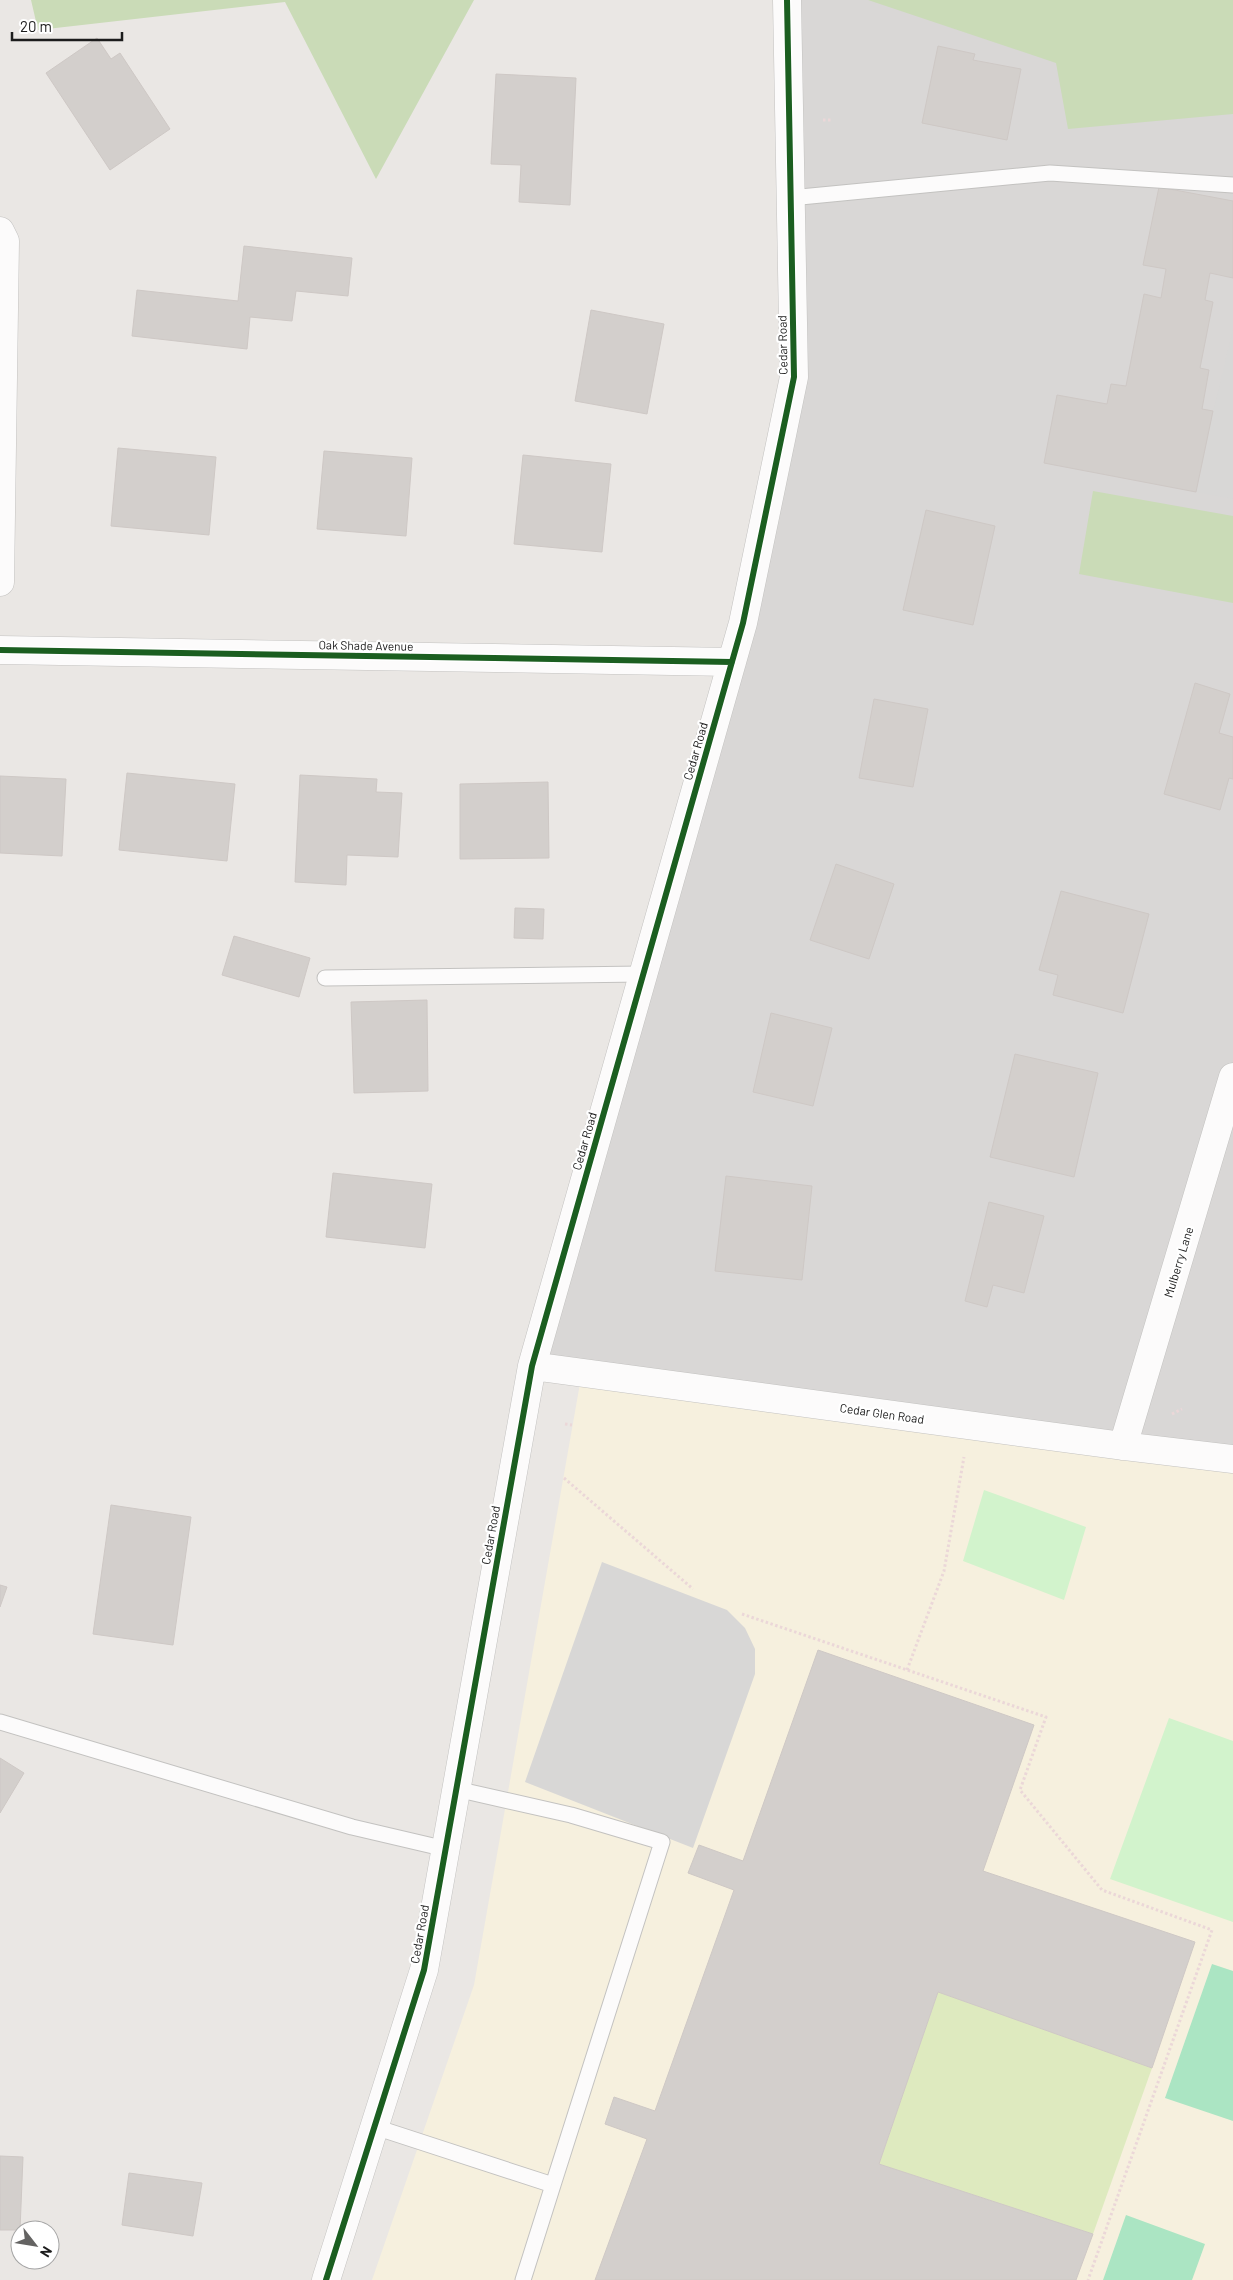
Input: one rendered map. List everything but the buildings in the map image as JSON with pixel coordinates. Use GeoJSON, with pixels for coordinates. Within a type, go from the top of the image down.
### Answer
{"type":"FeatureCollection","features":[{"type":"Feature","properties":{"kind":"street","name":"Cedar Road"},"geometry":{"type":"LineString","coordinates":[[326,2280],[424,1970],[532,1366],[743,623],[794,376],[787,0]]}},
{"type":"Feature","properties":{"kind":"street"},"geometry":{"type":"LineString","coordinates":[[0,231],[5,241],[0,582]]}},
{"type":"Feature","properties":{"kind":"street","name":"Oak Shade Avenue"},"geometry":{"type":"LineString","coordinates":[[0,650],[732,662]]}},
{"type":"Feature","properties":{"kind":"street","name":"Mulberry Lane"},"geometry":{"type":"LineString","coordinates":[[1123,1446],[1233,1077]]}},
{"type":"Feature","properties":{"kind":"street","name":"Cedar Glen Road"},"geometry":{"type":"LineString","coordinates":[[532,1366],[1123,1446],[1233,1459]]}},
{"type":"Feature","properties":{"kind":"lane"},"geometry":{"type":"LineString","coordinates":[[790,198],[1050,173],[1233,185]]}},
{"type":"Feature","properties":{"kind":"lane"},"geometry":{"type":"LineString","coordinates":[[325,978],[643,974]]}},
{"type":"Feature","properties":{"kind":"lane"},"geometry":{"type":"LineString","coordinates":[[0,1722],[352,1827],[446,1850]]}},
{"type":"Feature","properties":{"kind":"lane"},"geometry":{"type":"LineString","coordinates":[[456,1789],[571,1815],[662,1842],[523,2280]]}},
{"type":"Feature","properties":{"kind":"lane"},"geometry":{"type":"LineString","coordinates":[[375,2127],[553,2185]]}},
{"type":"Feature","properties":{"kind":"path"},"geometry":{"type":"LineString","coordinates":[[823,120],[832,120]]}},
{"type":"Feature","properties":{"kind":"path"},"geometry":{"type":"LineString","coordinates":[[1172,1414],[1182,1409]]}},
{"type":"Feature","properties":{"kind":"path"},"geometry":{"type":"LineString","coordinates":[[565,1424],[572,1425]]}},
{"type":"Feature","properties":{"kind":"path"},"geometry":{"type":"LineString","coordinates":[[907,1670],[944,1571],[964,1457]]}},
{"type":"Feature","properties":{"kind":"path"},"geometry":{"type":"LineString","coordinates":[[564,1478],[693,1588]]}},
{"type":"Feature","properties":{"kind":"path"},"geometry":{"type":"LineString","coordinates":[[742,1614],[1046,1716],[1020,1790],[1102,1890],[1212,1930],[1088,2280]]}},
{"type":"Feature","properties":{"kind":"shaded area"},"geometry":{"type":"Polygon","coordinates":[[[787,0],[1233,0],[1233,1459],[532,1366],[794,377],[787,0]]]}},
{"type":"Feature","properties":{"kind":"shaded area"},"geometry":{"type":"Polygon","coordinates":[[[1233,330],[1233,499],[1196,492],[1233,330]]]}},
{"type":"Feature","properties":{"kind":"shaded area"},"geometry":{"type":"Polygon","coordinates":[[[582,1372],[1233,1459],[1233,2280],[372,2280],[474,1985],[582,1372]]]}},
{"type":"Feature","properties":{"kind":"shaded area"},"geometry":{"type":"Polygon","coordinates":[[[602,1562],[727,1610],[745,1628],[755,1649],[755,1674],[693,1848],[525,1782],[602,1562]]]}},
{"type":"Feature","properties":{"kind":"green space"},"geometry":{"type":"Polygon","coordinates":[[[31,0],[474,0],[376,179],[285,2],[38,30],[31,0]]]}},
{"type":"Feature","properties":{"kind":"green space"},"geometry":{"type":"Polygon","coordinates":[[[868,0],[1233,0],[1233,114],[1068,129],[1056,63],[868,0]]]}},
{"type":"Feature","properties":{"kind":"green space"},"geometry":{"type":"Polygon","coordinates":[[[1093,491],[1233,516],[1233,603],[1079,574],[1093,491]]]}},
{"type":"Feature","properties":{"kind":"green space"},"geometry":{"type":"Polygon","coordinates":[[[984,1490],[1086,1527],[1064,1600],[963,1561],[984,1490]]]}},
{"type":"Feature","properties":{"kind":"green space"},"geometry":{"type":"Polygon","coordinates":[[[1169,1718],[1233,1741],[1233,1922],[1110,1879],[1169,1718]]]}},
{"type":"Feature","properties":{"kind":"green space"},"geometry":{"type":"Polygon","coordinates":[[[1212,1964],[1233,1971],[1233,2121],[1165,2098],[1212,1964]]]}},
{"type":"Feature","properties":{"kind":"green space"},"geometry":{"type":"Polygon","coordinates":[[[938,1992],[1152,2068],[1093,2234],[879,2164],[938,1992]]]}},
{"type":"Feature","properties":{"kind":"green space"},"geometry":{"type":"Polygon","coordinates":[[[1126,2215],[1205,2244],[1192,2280],[1103,2280],[1126,2215]]]}},
{"type":"Feature","properties":{"kind":"cycle path"},"geometry":{"type":"LineString","coordinates":[[326,2280],[424,1970],[532,1366],[743,623],[794,377],[787,0]]}},
{"type":"Feature","properties":{"kind":"cycle path"},"geometry":{"type":"LineString","coordinates":[[0,650],[732,662]]}}]}
